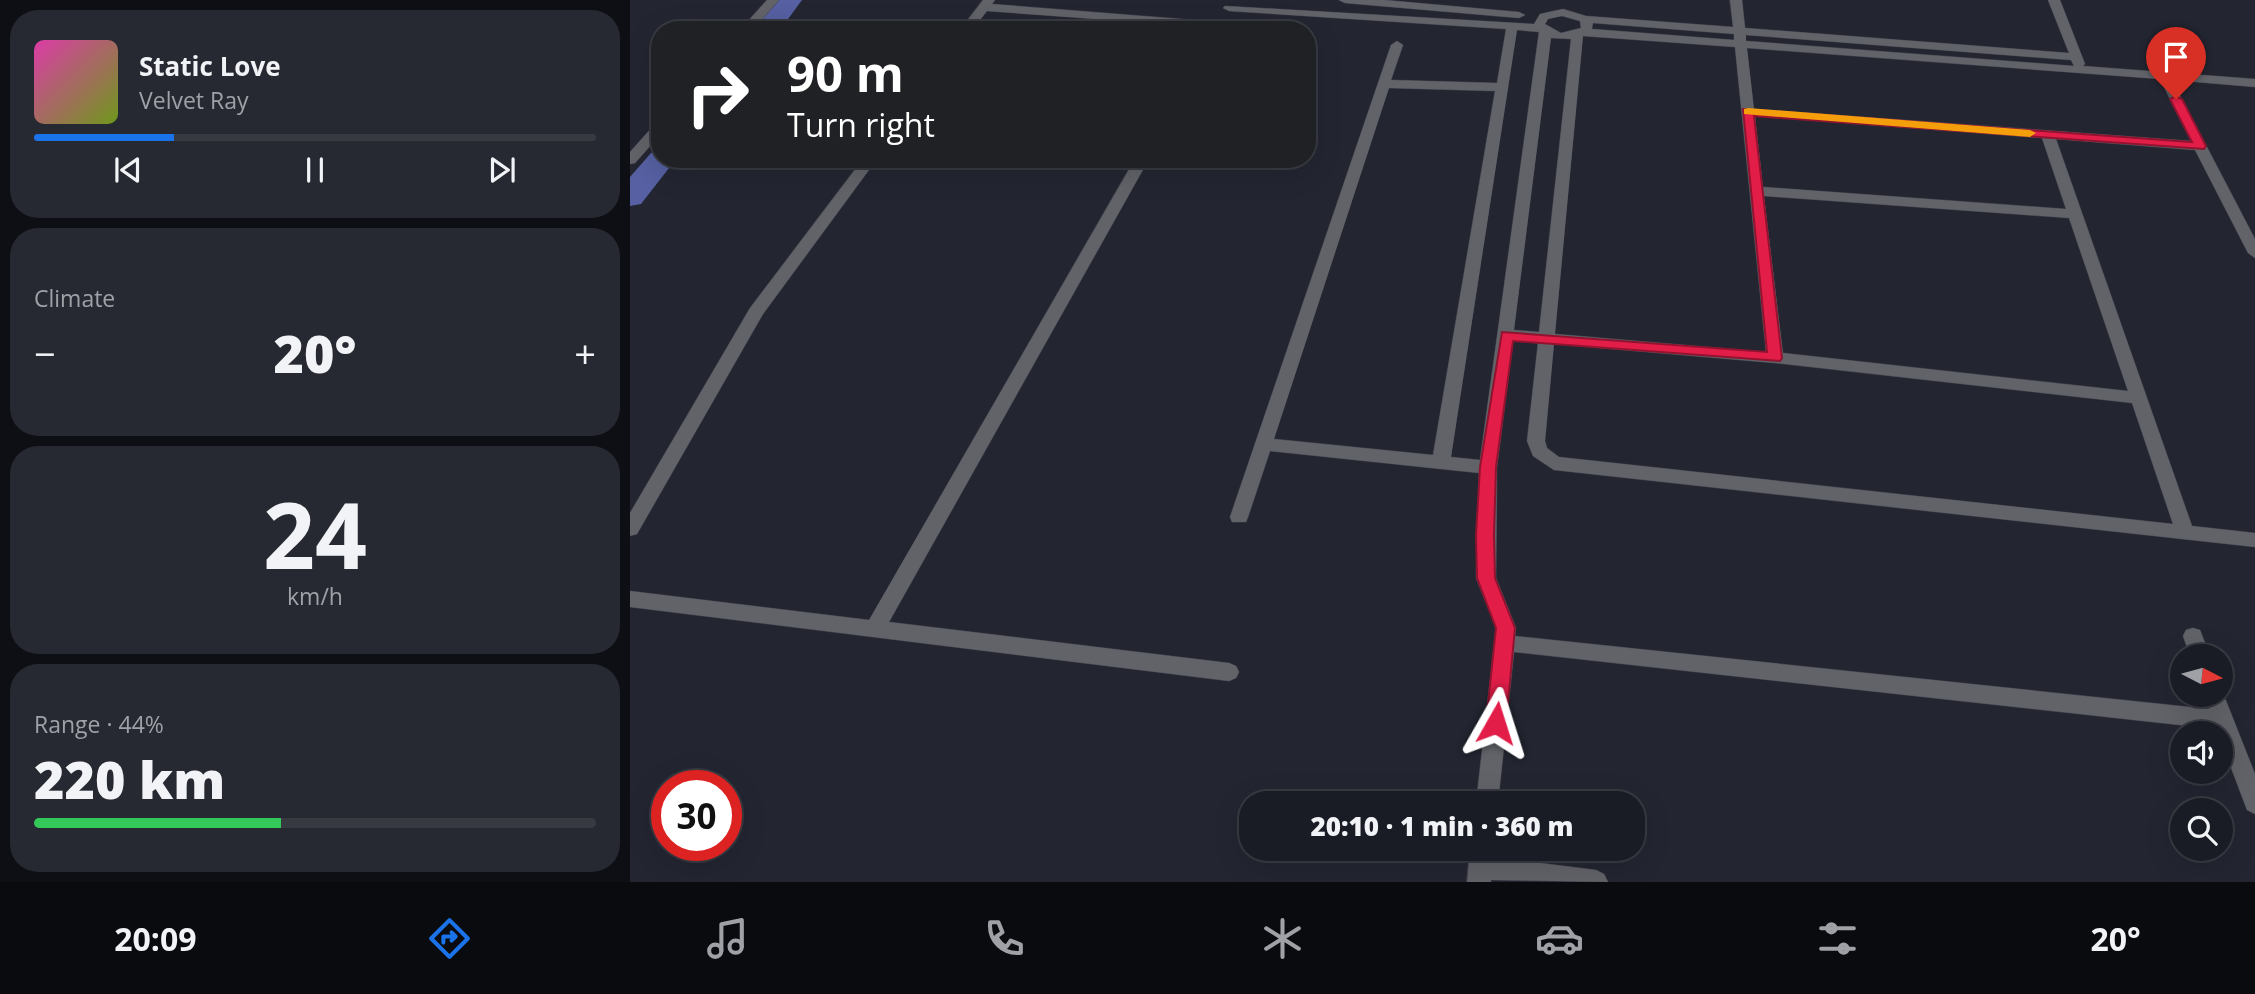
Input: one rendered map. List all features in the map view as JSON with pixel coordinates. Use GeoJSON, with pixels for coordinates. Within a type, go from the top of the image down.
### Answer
{"type":"FeatureCollection","features":[{"type":"Feature","properties":{"kind":"street"},"geometry":{"type":"LineString","coordinates":[[754,21],[773,0]]}},
{"type":"Feature","properties":{"kind":"street"},"geometry":{"type":"LineString","coordinates":[[1345,0],[1544,23],[1560,36],[1581,25]]}},
{"type":"Feature","properties":{"kind":"street"},"geometry":{"type":"LineString","coordinates":[[1488,791],[1505,643],[1503,616],[1492,597],[1486,578],[1488,467],[1507,335],[1544,23],[1550,0]]}},
{"type":"Feature","properties":{"kind":"street"},"geometry":{"type":"LineString","coordinates":[[1580,0],[1581,25],[1536,441],[1539,452],[1554,463],[2255,540]]}},
{"type":"Feature","properties":{"kind":"street"},"geometry":{"type":"LineString","coordinates":[[1736,0],[1775,358]]}},
{"type":"Feature","properties":{"kind":"street"},"geometry":{"type":"LineString","coordinates":[[2054,0],[2082,70]]}},
{"type":"Feature","properties":{"kind":"street"},"geometry":{"type":"LineString","coordinates":[[973,21],[986,3],[1160,21]]}},
{"type":"Feature","properties":{"kind":"street"},"geometry":{"type":"LineString","coordinates":[[1221,21],[1231,4],[1512,27],[1544,23],[1563,12],[1581,25],[2076,57]]}},
{"type":"Feature","properties":{"kind":"street"},"geometry":{"type":"LineString","coordinates":[[1441,462],[1512,27]]}},
{"type":"Feature","properties":{"kind":"street"},"geometry":{"type":"LineString","coordinates":[[1740,37],[2082,70],[2255,83]]}},
{"type":"Feature","properties":{"kind":"street"},"geometry":{"type":"LineString","coordinates":[[1238,517],[1397,45]]}},
{"type":"Feature","properties":{"kind":"street"},"geometry":{"type":"LineString","coordinates":[[2164,76],[2255,253]]}},
{"type":"Feature","properties":{"kind":"street"},"geometry":{"type":"LineString","coordinates":[[1384,84],[1501,87]]}},
{"type":"Feature","properties":{"kind":"street"},"geometry":{"type":"LineString","coordinates":[[1747,112],[2200,146]]}},
{"type":"Feature","properties":{"kind":"street"},"geometry":{"type":"LineString","coordinates":[[2048,135],[2185,532]]}},
{"type":"Feature","properties":{"kind":"street"},"geometry":{"type":"LineString","coordinates":[[630,160],[651,137]]}},
{"type":"Feature","properties":{"kind":"street"},"geometry":{"type":"LineString","coordinates":[[630,529],[756,312],[863,168]]}},
{"type":"Feature","properties":{"kind":"street"},"geometry":{"type":"LineString","coordinates":[[875,628],[1137,168]]}},
{"type":"Feature","properties":{"kind":"street"},"geometry":{"type":"LineString","coordinates":[[1756,191],[2076,214]]}},
{"type":"Feature","properties":{"kind":"street"},"geometry":{"type":"LineString","coordinates":[[1507,335],[1775,358],[2140,398]]}},
{"type":"Feature","properties":{"kind":"street"},"geometry":{"type":"LineString","coordinates":[[1262,444],[1488,467]]}},
{"type":"Feature","properties":{"kind":"street"},"geometry":{"type":"LineString","coordinates":[[630,599],[1229,673]]}},
{"type":"Feature","properties":{"kind":"street"},"geometry":{"type":"LineString","coordinates":[[2193,636],[2196,644]]}},
{"type":"Feature","properties":{"kind":"street"},"geometry":{"type":"LineString","coordinates":[[1505,643],[2224,720]]}},
{"type":"Feature","properties":{"kind":"street"},"geometry":{"type":"LineString","coordinates":[[2219,707],[2255,803]]}},
{"type":"Feature","properties":{"kind":"street"},"geometry":{"type":"LineString","coordinates":[[1480,866],[1596,882]]}},
{"type":"Feature","properties":{"kind":"waterway"},"geometry":{"type":"LineString","coordinates":[[773,21],[790,0]]}},
{"type":"Feature","properties":{"kind":"waterway"},"geometry":{"type":"LineString","coordinates":[[630,197],[654,168]]}},
{"type":"Feature","properties":{"kind":"slow traffic"},"geometry":{"type":"LineString","coordinates":[[1748,112],[2030,133]]}},
{"type":"Feature","properties":{"kind":"route"},"geometry":{"type":"LineString","coordinates":[[1496,723],[1506,628],[1486,578],[1485,535],[1488,467],[1507,335],[1775,358],[1747,112],[2200,146],[2176,99]]}}]}
